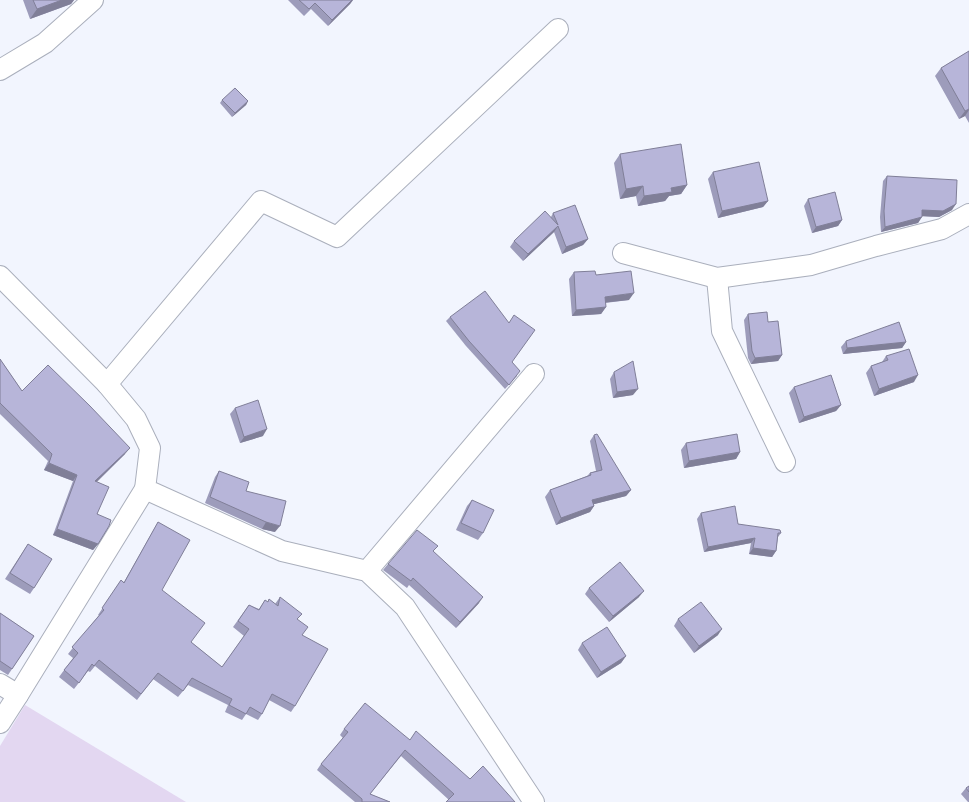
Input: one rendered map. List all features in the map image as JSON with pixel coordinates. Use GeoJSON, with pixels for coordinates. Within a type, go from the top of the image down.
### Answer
{"type":"FeatureCollection","features":[{"type":"Feature","properties":{"kind":"street"},"geometry":{"type":"LineString","coordinates":[[0,70],[45,43],[93,0]]}},
{"type":"Feature","properties":{"kind":"street"},"geometry":{"type":"LineString","coordinates":[[107,384],[261,201],[337,237],[558,29]]}},
{"type":"Feature","properties":{"kind":"street"},"geometry":{"type":"LineString","coordinates":[[623,253],[716,278],[811,265],[942,229],[969,214]]}},
{"type":"Feature","properties":{"kind":"street"},"geometry":{"type":"LineString","coordinates":[[0,276],[107,384],[136,419],[150,448],[145,489],[0,723]]}},
{"type":"Feature","properties":{"kind":"street"},"geometry":{"type":"LineString","coordinates":[[716,278],[722,331],[786,462]]}},
{"type":"Feature","properties":{"kind":"street"},"geometry":{"type":"LineString","coordinates":[[367,571],[534,374]]}},
{"type":"Feature","properties":{"kind":"street"},"geometry":{"type":"LineString","coordinates":[[145,489],[282,551],[367,571],[405,607],[534,802]]}},
{"type":"Feature","properties":{"kind":"street"},"geometry":{"type":"LineString","coordinates":[[0,684],[18,695]]}},
{"type":"Feature","properties":{"kind":"shaded area"},"geometry":{"type":"Polygon","coordinates":[[[25,705],[186,802],[0,802],[0,746],[25,705]]]}},
{"type":"Feature","properties":{"kind":"building"},"geometry":{"type":"Polygon","coordinates":[[[33,0],[62,0],[37,9],[33,0]]]}},
{"type":"Feature","properties":{"kind":"building"},"geometry":{"type":"Polygon","coordinates":[[[299,0],[352,0],[332,20],[315,3],[309,9],[299,0]]]}},
{"type":"Feature","properties":{"kind":"building"},"geometry":{"type":"Polygon","coordinates":[[[969,51],[969,109],[965,111],[941,68],[969,51]]]}},
{"type":"Feature","properties":{"kind":"building"},"geometry":{"type":"Polygon","coordinates":[[[235,88],[248,101],[235,113],[222,100],[235,88]]]}},
{"type":"Feature","properties":{"kind":"building"},"geometry":{"type":"Polygon","coordinates":[[[681,144],[687,185],[671,188],[672,192],[644,196],[643,186],[626,189],[620,154],[681,144]]]}},
{"type":"Feature","properties":{"kind":"building"},"geometry":{"type":"Polygon","coordinates":[[[759,162],[768,201],[722,211],[713,172],[759,162]]]}},
{"type":"Feature","properties":{"kind":"building"},"geometry":{"type":"Polygon","coordinates":[[[887,176],[957,180],[956,204],[943,211],[922,210],[922,217],[885,227],[884,211],[887,176]]]}},
{"type":"Feature","properties":{"kind":"building"},"geometry":{"type":"Polygon","coordinates":[[[835,192],[842,220],[816,227],[808,199],[835,192]]]}},
{"type":"Feature","properties":{"kind":"building"},"geometry":{"type":"Polygon","coordinates":[[[575,205],[588,239],[566,247],[558,226],[528,254],[514,241],[545,211],[558,225],[553,213],[575,205]]]}},
{"type":"Feature","properties":{"kind":"building"},"geometry":{"type":"Polygon","coordinates":[[[595,271],[596,275],[631,271],[634,293],[605,297],[606,307],[576,310],[574,272],[595,271]]]}},
{"type":"Feature","properties":{"kind":"building"},"geometry":{"type":"Polygon","coordinates":[[[485,291],[509,323],[514,315],[535,330],[512,362],[520,371],[509,385],[450,317],[485,291]]]}},
{"type":"Feature","properties":{"kind":"building"},"geometry":{"type":"Polygon","coordinates":[[[767,312],[768,322],[778,321],[782,355],[755,358],[752,351],[748,314],[767,312]]]}},
{"type":"Feature","properties":{"kind":"building"},"geometry":{"type":"Polygon","coordinates":[[[899,322],[906,342],[847,348],[846,341],[899,322]]]}},
{"type":"Feature","properties":{"kind":"building"},"geometry":{"type":"Polygon","coordinates":[[[909,349],[918,375],[879,389],[871,366],[888,360],[886,356],[909,349]]]}},
{"type":"Feature","properties":{"kind":"building"},"geometry":{"type":"Polygon","coordinates":[[[0,359],[22,391],[48,365],[130,448],[95,481],[109,487],[97,514],[111,520],[98,544],[57,529],[77,475],[49,463],[52,454],[0,403],[0,359]]]}},
{"type":"Feature","properties":{"kind":"building"},"geometry":{"type":"Polygon","coordinates":[[[633,361],[638,389],[617,392],[614,372],[633,361]]]}},
{"type":"Feature","properties":{"kind":"building"},"geometry":{"type":"Polygon","coordinates":[[[831,375],[841,405],[804,417],[794,387],[831,375]]]}},
{"type":"Feature","properties":{"kind":"building"},"geometry":{"type":"Polygon","coordinates":[[[258,400],[267,429],[244,437],[235,408],[258,400]]]}},
{"type":"Feature","properties":{"kind":"building"},"geometry":{"type":"Polygon","coordinates":[[[597,434],[631,490],[592,500],[594,506],[561,518],[550,490],[591,475],[590,473],[602,470],[594,435],[597,434]]]}},
{"type":"Feature","properties":{"kind":"building"},"geometry":{"type":"Polygon","coordinates":[[[737,434],[740,452],[689,461],[686,443],[737,434]]]}},
{"type":"Feature","properties":{"kind":"building"},"geometry":{"type":"Polygon","coordinates":[[[219,471],[249,482],[246,491],[286,501],[280,526],[266,522],[210,497],[219,471]]]}},
{"type":"Feature","properties":{"kind":"building"},"geometry":{"type":"Polygon","coordinates":[[[472,500],[494,510],[483,533],[461,523],[472,500]]]}},
{"type":"Feature","properties":{"kind":"building"},"geometry":{"type":"Polygon","coordinates":[[[735,506],[738,524],[780,530],[781,533],[778,533],[776,551],[753,548],[755,538],[708,547],[701,513],[735,506]]]}},
{"type":"Feature","properties":{"kind":"building"},"geometry":{"type":"Polygon","coordinates":[[[158,522],[190,540],[162,590],[205,623],[191,642],[222,667],[249,629],[238,621],[249,605],[259,610],[265,600],[268,602],[269,599],[278,606],[280,597],[302,614],[297,619],[308,627],[302,635],[328,649],[295,706],[272,694],[262,714],[250,707],[246,714],[229,705],[232,699],[192,678],[183,691],[158,673],[141,694],[99,660],[94,666],[92,664],[79,683],[64,670],[78,653],[72,647],[104,610],[102,608],[121,580],[124,583],[158,522]]]}},
{"type":"Feature","properties":{"kind":"building"},"geometry":{"type":"Polygon","coordinates":[[[417,530],[438,546],[433,551],[483,597],[460,622],[413,578],[411,581],[388,564],[417,530]]]}},
{"type":"Feature","properties":{"kind":"building"},"geometry":{"type":"Polygon","coordinates":[[[28,544],[52,559],[34,588],[10,573],[28,544]]]}},
{"type":"Feature","properties":{"kind":"building"},"geometry":{"type":"Polygon","coordinates":[[[620,562],[644,591],[613,616],[589,588],[620,562]]]}},
{"type":"Feature","properties":{"kind":"building"},"geometry":{"type":"Polygon","coordinates":[[[701,602],[722,629],[699,646],[678,619],[701,602]]]}},
{"type":"Feature","properties":{"kind":"building"},"geometry":{"type":"Polygon","coordinates":[[[0,613],[34,636],[12,669],[0,661],[0,613]]]}},
{"type":"Feature","properties":{"kind":"building"},"geometry":{"type":"Polygon","coordinates":[[[607,627],[626,656],[601,672],[582,643],[607,627]]]}},
{"type":"Feature","properties":{"kind":"building"},"geometry":{"type":"Polygon","coordinates":[[[365,703],[410,740],[416,731],[470,779],[483,766],[515,802],[446,802],[454,794],[405,750],[370,794],[390,802],[362,802],[362,799],[321,764],[348,732],[344,729],[365,703]]]}}]}
